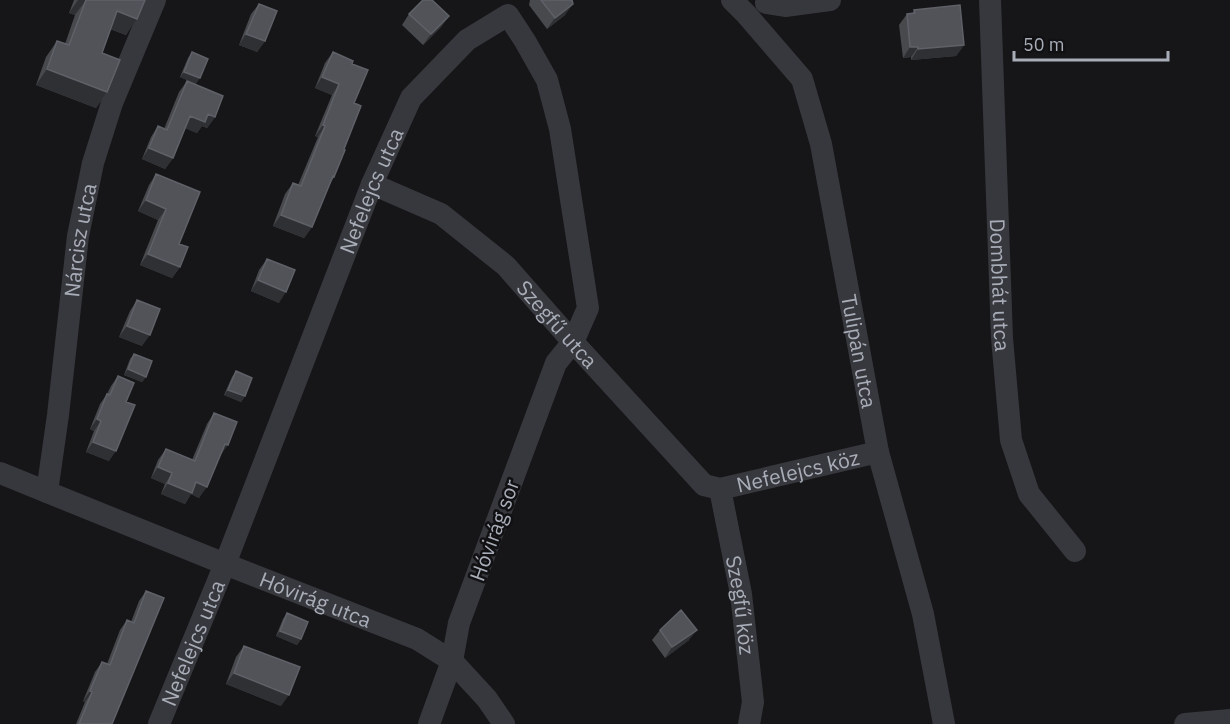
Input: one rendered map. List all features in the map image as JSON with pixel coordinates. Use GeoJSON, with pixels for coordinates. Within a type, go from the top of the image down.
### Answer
{"type":"FeatureCollection","features":[{"type":"Feature","properties":{"kind":"street","name":"Nárcisz utca"},"geometry":{"type":"LineString","coordinates":[[46,492],[58,415],[78,236],[93,163],[112,103],[155,0]]}},
{"type":"Feature","properties":{"kind":"street"},"geometry":{"type":"LineString","coordinates":[[739,7],[766,2],[785,6],[830,0]]}},
{"type":"Feature","properties":{"kind":"street","name":"Dombhát utca"},"geometry":{"type":"LineString","coordinates":[[990,0],[1002,338],[1011,440],[1029,494],[1075,551]]}},
{"type":"Feature","properties":{"kind":"street","name":"Tulipán utca"},"geometry":{"type":"LineString","coordinates":[[739,7],[802,79],[821,144],[878,452],[923,614],[944,724]]}},
{"type":"Feature","properties":{"kind":"street","name":"Nefelejcs utca"},"geometry":{"type":"LineString","coordinates":[[159,724],[225,564],[372,184],[411,98],[467,40],[508,15],[547,80],[560,129],[588,308],[573,342]]}},
{"type":"Feature","properties":{"kind":"street","name":"Szegfű utca"},"geometry":{"type":"LineString","coordinates":[[372,184],[441,214],[506,266],[704,485],[720,489]]}},
{"type":"Feature","properties":{"kind":"street","name":"Hóvirág sor"},"geometry":{"type":"LineString","coordinates":[[429,724],[452,661],[459,623],[556,363],[573,342]]}},
{"type":"Feature","properties":{"kind":"street","name":"Nefelejcs köz"},"geometry":{"type":"LineString","coordinates":[[720,489],[878,452]]}},
{"type":"Feature","properties":{"kind":"street","name":"Hóvirág utca"},"geometry":{"type":"LineString","coordinates":[[0,473],[417,639],[452,661],[487,699],[504,724]]}},
{"type":"Feature","properties":{"kind":"street","name":"Szegfű köz"},"geometry":{"type":"LineString","coordinates":[[720,489],[741,594],[753,702],[749,724]]}},
{"type":"Feature","properties":{"kind":"street"},"geometry":{"type":"LineString","coordinates":[[1185,724],[1230,720]]}},
{"type":"Feature","properties":{"kind":"building"},"geometry":{"type":"Polygon","coordinates":[[[86,0],[145,0],[137,19],[117,11],[102,53],[120,60],[107,92],[47,69],[57,41],[69,45],[86,0]]]}},
{"type":"Feature","properties":{"kind":"building"},"geometry":{"type":"Polygon","coordinates":[[[423,0],[432,0],[449,16],[431,34],[409,14],[423,0]]]}},
{"type":"Feature","properties":{"kind":"building"},"geometry":{"type":"Polygon","coordinates":[[[541,0],[572,0],[573,4],[555,18],[541,0]]]}},
{"type":"Feature","properties":{"kind":"building"},"geometry":{"type":"Polygon","coordinates":[[[259,4],[277,11],[265,41],[246,34],[259,4]]]}},
{"type":"Feature","properties":{"kind":"building"},"geometry":{"type":"Polygon","coordinates":[[[960,5],[964,45],[918,49],[918,47],[910,47],[907,14],[915,13],[914,10],[960,5]]]}},
{"type":"Feature","properties":{"kind":"building"},"geometry":{"type":"Polygon","coordinates":[[[192,52],[208,59],[200,78],[184,72],[192,52]]]}},
{"type":"Feature","properties":{"kind":"building"},"geometry":{"type":"Polygon","coordinates":[[[333,52],[353,61],[352,64],[368,70],[354,103],[361,106],[312,227],[281,215],[293,183],[301,186],[339,84],[322,77],[333,52]]]}},
{"type":"Feature","properties":{"kind":"building"},"geometry":{"type":"Polygon","coordinates":[[[187,81],[223,96],[215,117],[208,114],[205,122],[190,116],[173,158],[149,148],[158,126],[167,130],[187,81]]]}},
{"type":"Feature","properties":{"kind":"building"},"geometry":{"type":"Polygon","coordinates":[[[156,174],[200,192],[179,244],[188,247],[180,267],[148,254],[166,209],[146,200],[156,174]]]}},
{"type":"Feature","properties":{"kind":"building"},"geometry":{"type":"Polygon","coordinates":[[[267,259],[295,270],[286,292],[258,280],[267,259]]]}},
{"type":"Feature","properties":{"kind":"building"},"geometry":{"type":"Polygon","coordinates":[[[137,300],[160,309],[150,335],[127,326],[137,300]]]}},
{"type":"Feature","properties":{"kind":"building"},"geometry":{"type":"Polygon","coordinates":[[[134,354],[152,361],[146,377],[128,369],[134,354]]]}},
{"type":"Feature","properties":{"kind":"building"},"geometry":{"type":"Polygon","coordinates":[[[236,371],[252,378],[245,396],[228,390],[236,371]]]}},
{"type":"Feature","properties":{"kind":"building"},"geometry":{"type":"Polygon","coordinates":[[[118,376],[134,383],[126,402],[135,405],[116,451],[93,442],[101,421],[97,419],[107,394],[110,395],[118,376]]]}},
{"type":"Feature","properties":{"kind":"building"},"geometry":{"type":"Polygon","coordinates":[[[214,413],[237,422],[207,487],[196,482],[192,493],[168,483],[172,473],[158,467],[166,449],[195,461],[214,413]]]}},
{"type":"Feature","properties":{"kind":"building"},"geometry":{"type":"Polygon","coordinates":[[[146,591],[164,598],[112,724],[79,724],[102,662],[110,665],[127,620],[134,623],[146,591]]]}},
{"type":"Feature","properties":{"kind":"building"},"geometry":{"type":"Polygon","coordinates":[[[681,610],[697,630],[672,647],[660,630],[681,610]]]}},
{"type":"Feature","properties":{"kind":"building"},"geometry":{"type":"Polygon","coordinates":[[[287,613],[308,622],[301,639],[280,631],[287,613]]]}},
{"type":"Feature","properties":{"kind":"building"},"geometry":{"type":"Polygon","coordinates":[[[244,646],[300,667],[289,695],[234,673],[244,646]]]}}]}
